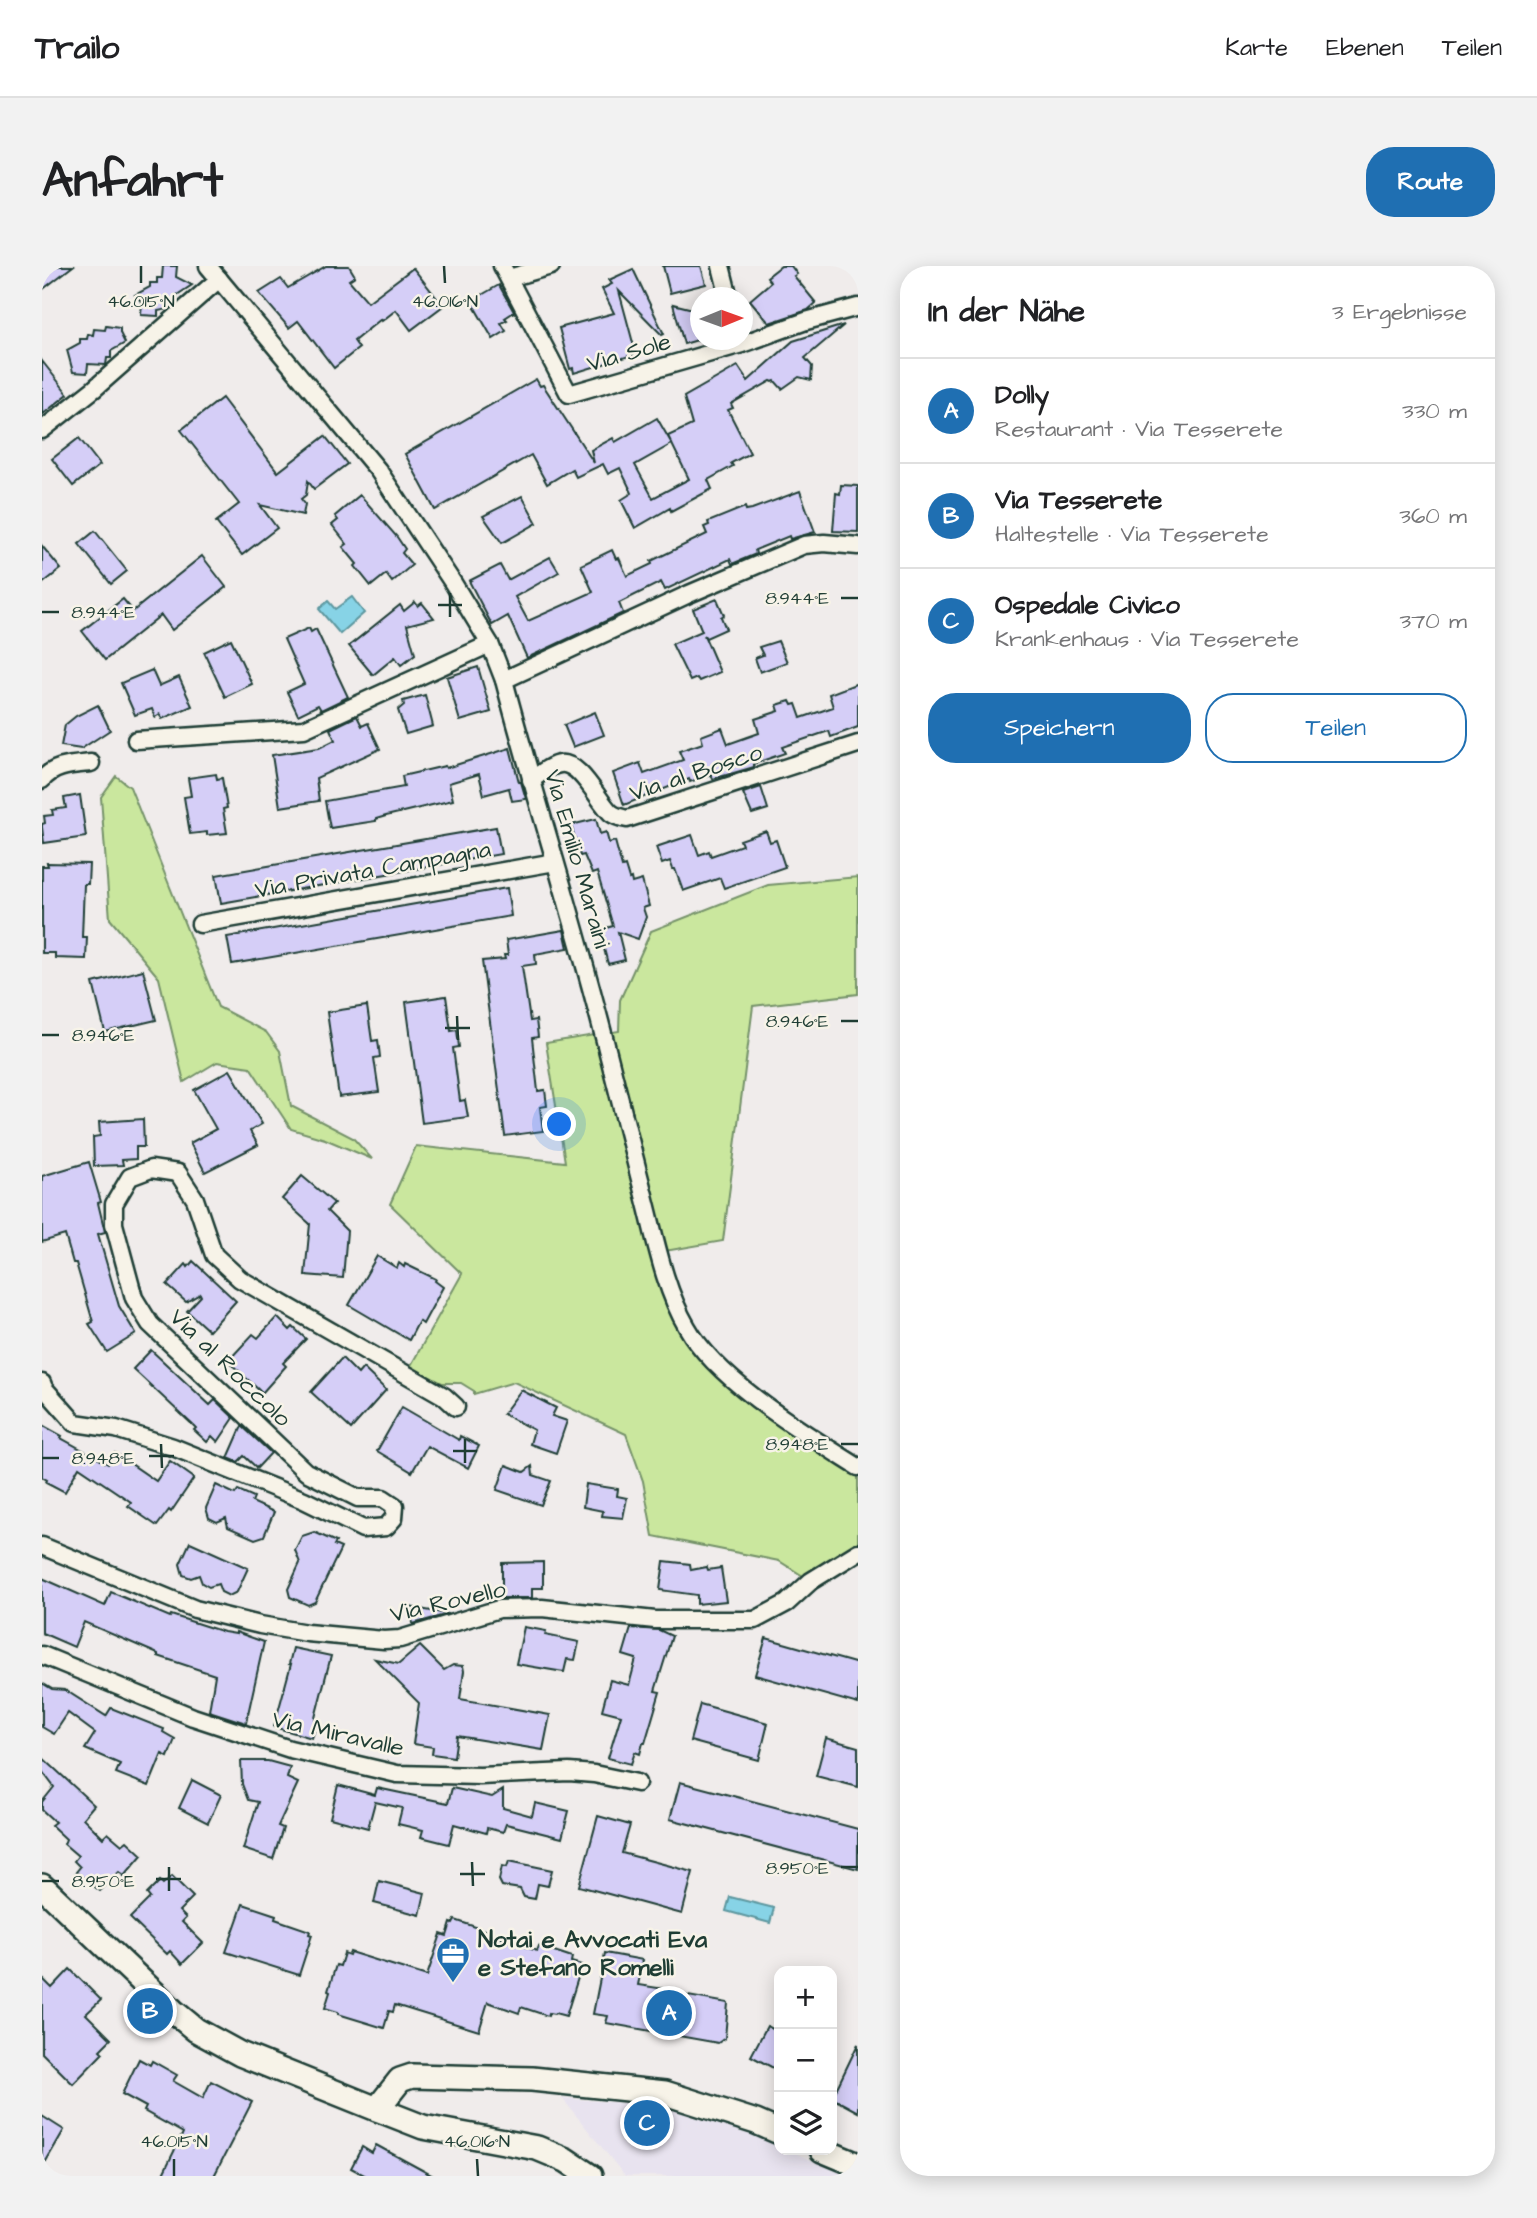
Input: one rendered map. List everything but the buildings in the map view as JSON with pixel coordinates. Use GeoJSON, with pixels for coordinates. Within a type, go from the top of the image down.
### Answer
{"type":"FeatureCollection","features":[{"type":"Feature","properties":{"kind":"main road"},"geometry":{"type":"LineString","coordinates":[[42,1886],[162,2002],[196,2030],[240,2054],[423,2127],[537,2148],[566,2160],[590,2176]]}},
{"type":"Feature","properties":{"kind":"main road"},"geometry":{"type":"LineString","coordinates":[[377,2109],[400,2080],[412,2076],[532,2079],[665,2093],[774,2130]]}},
{"type":"Feature","properties":{"kind":"main road"},"geometry":{"type":"LineString","coordinates":[[834,2155],[858,2165]]}},
{"type":"Feature","properties":{"kind":"street","name":"Via Emilio Maraini"},"geometry":{"type":"LineString","coordinates":[[208,266],[378,470],[490,644],[504,680],[605,1041],[658,1252],[687,1329],[712,1360],[734,1381],[812,1438],[858,1467]]}},
{"type":"Feature","properties":{"kind":"street"},"geometry":{"type":"LineString","coordinates":[[505,272],[551,266]]}},
{"type":"Feature","properties":{"kind":"street"},"geometry":{"type":"LineString","coordinates":[[720,266],[726,287]]}},
{"type":"Feature","properties":{"kind":"street","name":"Via Sole"},"geometry":{"type":"LineString","coordinates":[[505,272],[569,394],[715,350]]}},
{"type":"Feature","properties":{"kind":"street"},"geometry":{"type":"LineString","coordinates":[[42,430],[94,389],[219,279]]}},
{"type":"Feature","properties":{"kind":"street","name":"Via Sole"},"geometry":{"type":"LineString","coordinates":[[753,338],[858,307]]}},
{"type":"Feature","properties":{"kind":"street"},"geometry":{"type":"LineString","coordinates":[[504,680],[701,589],[804,545],[824,543],[858,546]]}},
{"type":"Feature","properties":{"kind":"street"},"geometry":{"type":"LineString","coordinates":[[136,740],[304,729],[490,644]]}},
{"type":"Feature","properties":{"kind":"street","name":"Via al Bosco"},"geometry":{"type":"LineString","coordinates":[[531,780],[556,765],[570,765],[612,814],[627,819],[637,818],[858,744]]}},
{"type":"Feature","properties":{"kind":"street"},"geometry":{"type":"LineString","coordinates":[[42,780],[49,772],[68,765],[91,763]]}},
{"type":"Feature","properties":{"kind":"street","name":"Via Privata Campagna"},"geometry":{"type":"LineString","coordinates":[[200,924],[555,862]]}},
{"type":"Feature","properties":{"kind":"street","name":"Via al Roccolo"},"geometry":{"type":"LineString","coordinates":[[42,1382],[44,1388],[75,1423],[116,1429],[173,1447],[304,1500],[363,1529],[386,1527],[394,1518],[395,1506],[383,1498],[358,1498],[306,1472],[150,1324],[134,1297],[114,1224],[114,1204],[130,1177],[151,1169],[178,1172],[195,1199],[214,1255],[240,1279],[444,1396],[456,1407]]}},
{"type":"Feature","properties":{"kind":"street","name":"Via Rovello"},"geometry":{"type":"LineString","coordinates":[[42,1546],[195,1609],[307,1633],[384,1640],[400,1639],[499,1609],[542,1608],[655,1620],[755,1620],[787,1603],[811,1581],[858,1552]]}},
{"type":"Feature","properties":{"kind":"street","name":"Via Miravalle"},"geometry":{"type":"LineString","coordinates":[[42,1655],[193,1717],[290,1749],[397,1774],[480,1776],[569,1772],[637,1783]]}},
{"type":"Feature","properties":{"kind":"shaded area"},"geometry":{"type":"Polygon","coordinates":[[[562,2098],[660,2106],[764,2139],[774,2144],[774,2155],[799,2155],[847,2176],[625,2176],[562,2098]]]}},
{"type":"Feature","properties":{"kind":"green space"},"geometry":{"type":"Polygon","coordinates":[[[116,776],[130,787],[218,1007],[266,1032],[280,1051],[291,1106],[353,1138],[372,1159],[325,1139],[291,1129],[250,1067],[217,1062],[184,1082],[159,978],[110,919],[101,797],[116,776]]]}},
{"type":"Feature","properties":{"kind":"green space"},"geometry":{"type":"Polygon","coordinates":[[[858,877],[858,994],[753,1006],[723,1241],[659,1252],[676,1303],[712,1360],[858,1467],[858,1552],[811,1581],[779,1561],[653,1536],[643,1481],[626,1434],[514,1382],[474,1394],[474,1391],[461,1383],[442,1383],[410,1367],[462,1274],[390,1204],[416,1146],[565,1162],[546,1043],[619,1031],[620,1000],[651,931],[768,885],[858,877]]]}},
{"type":"Feature","properties":{"kind":"water"},"geometry":{"type":"Polygon","coordinates":[[[352,597],[364,613],[340,634],[319,609],[328,601],[335,609],[352,597]]]}},
{"type":"Feature","properties":{"kind":"water"},"geometry":{"type":"Polygon","coordinates":[[[730,1897],[774,1908],[770,1923],[726,1911],[730,1897]]]}},
{"type":"Feature","properties":{"kind":"place","name":"Notai e Avvocati Eva e Stefano Romelli"},"geometry":{"type":"Point","coordinates":[453,1984]}},
{"type":"Feature","properties":{"kind":"place","name":"Via Tesserete"},"geometry":{"type":"Point","coordinates":[150,2011]}},
{"type":"Feature","properties":{"kind":"place","name":"Dolly"},"geometry":{"type":"Point","coordinates":[669,2013]}},
{"type":"Feature","properties":{"kind":"place","name":"Ospedale Civico"},"geometry":{"type":"Point","coordinates":[647,2123]}}]}
